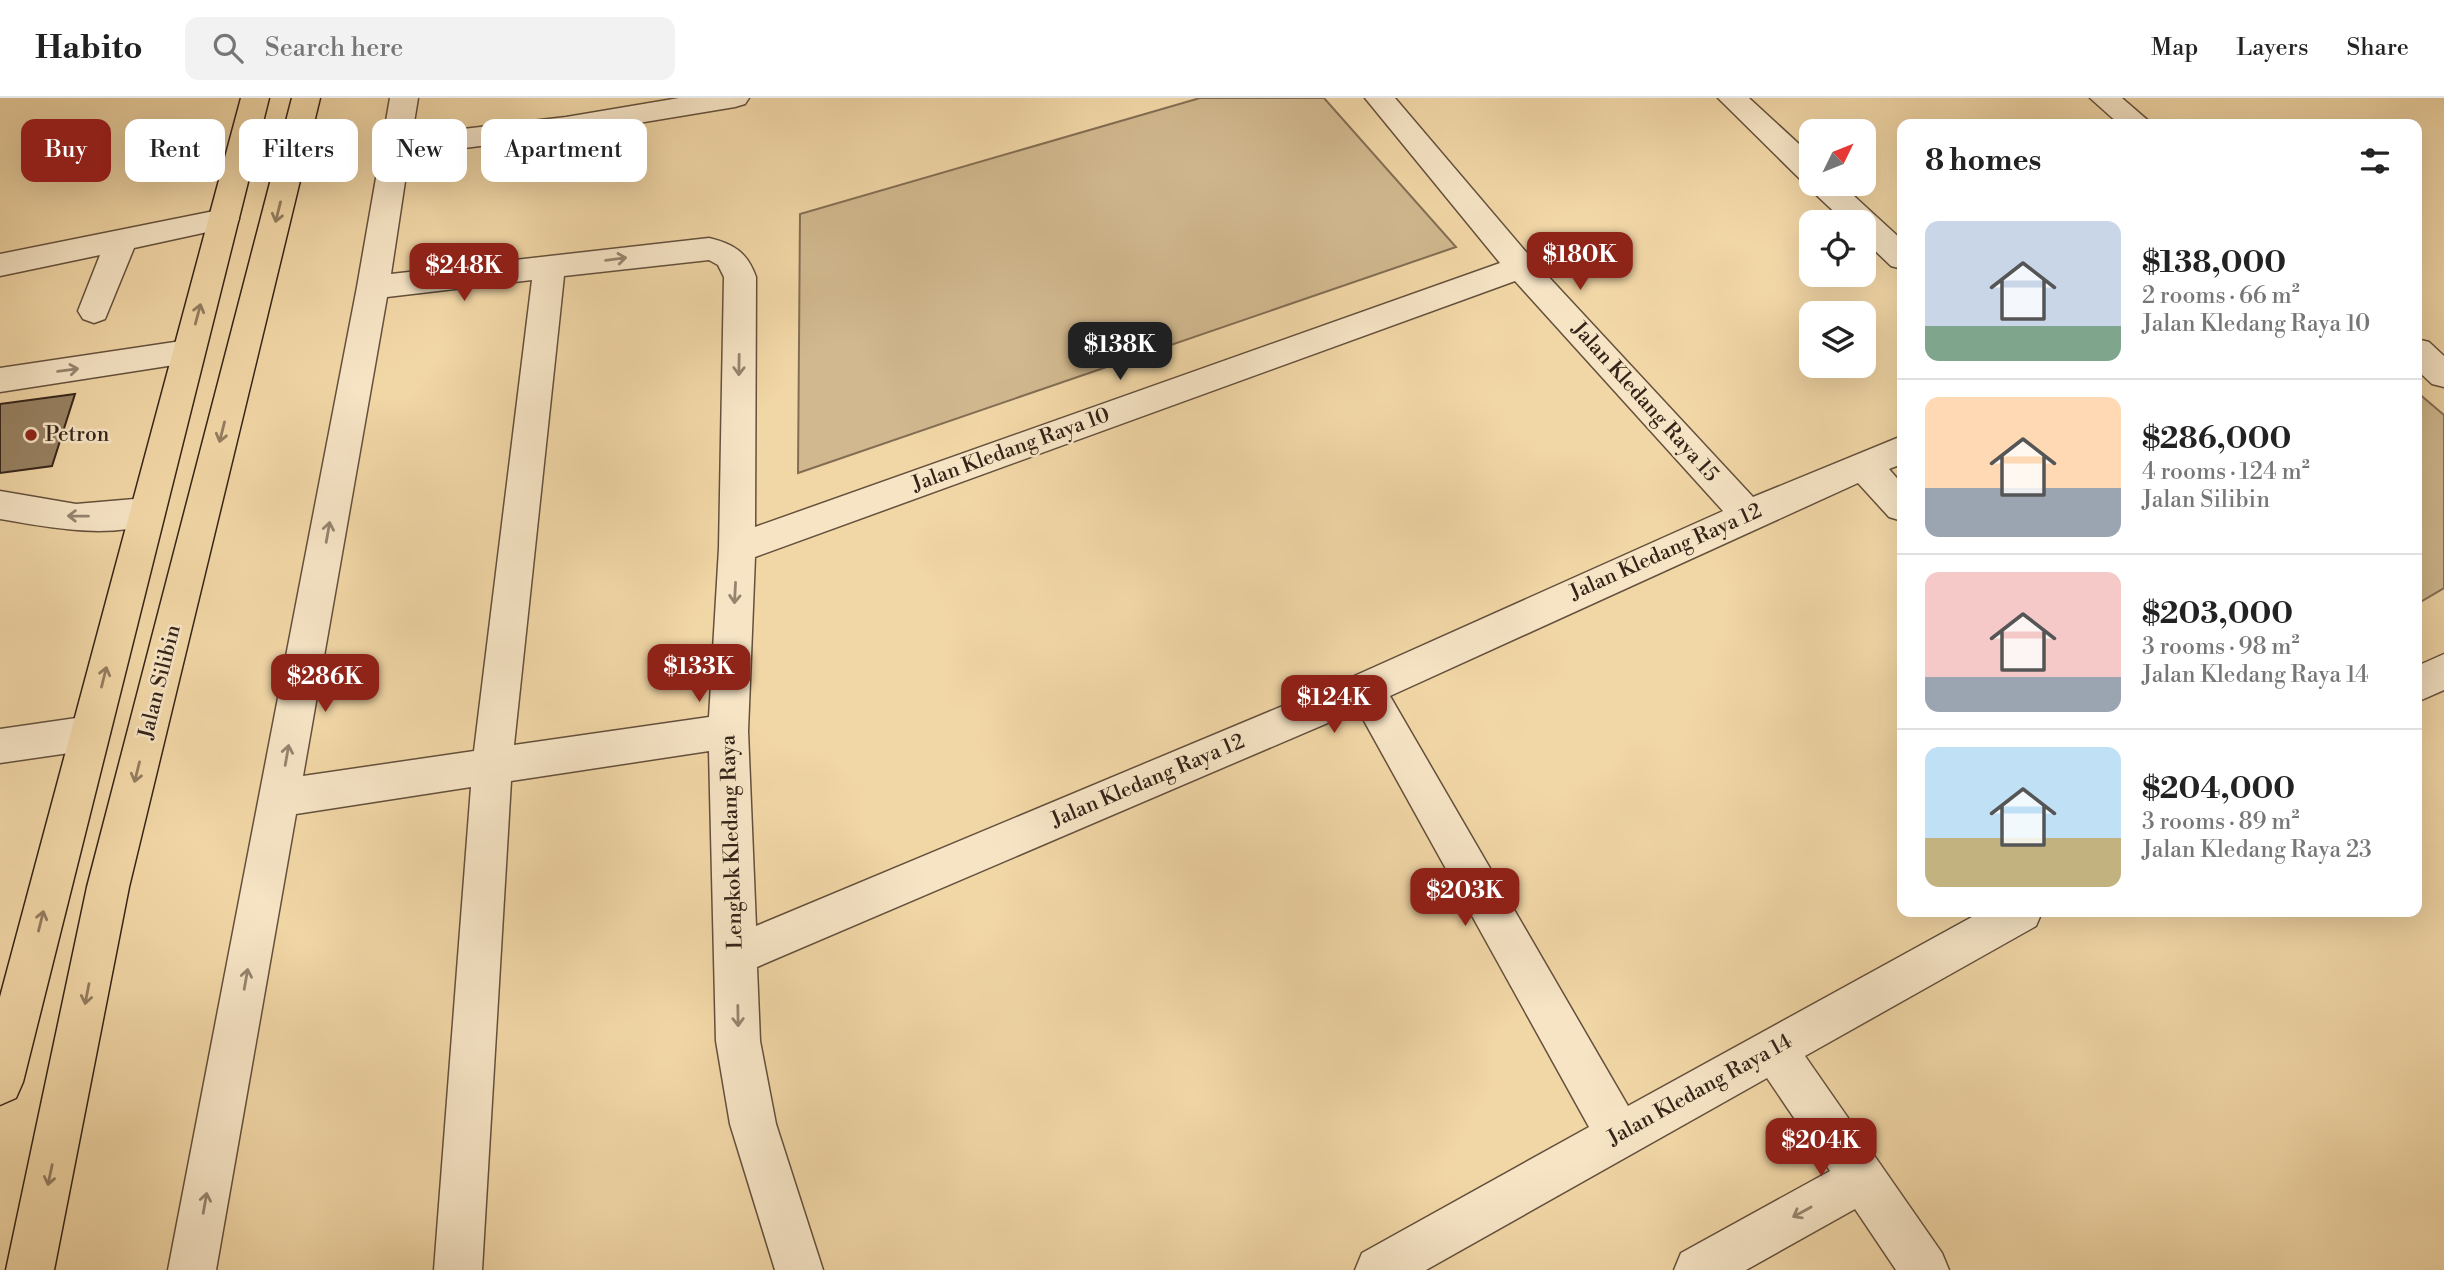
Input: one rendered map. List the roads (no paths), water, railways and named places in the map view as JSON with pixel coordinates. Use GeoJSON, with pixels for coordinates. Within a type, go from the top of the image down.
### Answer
{"type":"FeatureCollection","features":[{"type":"Feature","properties":{"kind":"main road"},"geometry":{"type":"LineString","coordinates":[[226,98],[240,119]]}},
{"type":"Feature","properties":{"kind":"main road"},"geometry":{"type":"LineString","coordinates":[[251,119],[256,98]]}},
{"type":"Feature","properties":{"kind":"main road","name":"Jalan Silibin"},"geometry":{"type":"LineString","coordinates":[[30,1270],[108,887],[306,98]]}},
{"type":"Feature","properties":{"kind":"main road"},"geometry":{"type":"LineString","coordinates":[[0,1082],[146,512],[239,164]]}},
{"type":"Feature","properties":{"kind":"street"},"geometry":{"type":"LineString","coordinates":[[401,119],[404,98]]}},
{"type":"Feature","properties":{"kind":"street"},"geometry":{"type":"LineString","coordinates":[[467,133],[566,112],[735,98]]}},
{"type":"Feature","properties":{"kind":"street","name":"Jalan Kledang Raya 15"},"geometry":{"type":"LineString","coordinates":[[1379,98],[1521,267],[1748,515]]}},
{"type":"Feature","properties":{"kind":"street"},"geometry":{"type":"LineString","coordinates":[[1732,98],[1799,161]]}},
{"type":"Feature","properties":{"kind":"street"},"geometry":{"type":"LineString","coordinates":[[2104,98],[2131,119]]}},
{"type":"Feature","properties":{"kind":"street"},"geometry":{"type":"LineString","coordinates":[[192,1270],[391,182]]}},
{"type":"Feature","properties":{"kind":"street"},"geometry":{"type":"LineString","coordinates":[[1837,196],[1897,253]]}},
{"type":"Feature","properties":{"kind":"street"},"geometry":{"type":"LineString","coordinates":[[0,265],[224,219]]}},
{"type":"Feature","properties":{"kind":"street"},"geometry":{"type":"LineString","coordinates":[[94,311],[122,239]]}},
{"type":"Feature","properties":{"kind":"street","name":"Lengkok Kledang Raya"},"geometry":{"type":"LineString","coordinates":[[549,267],[709,249],[724,252],[735,261],[740,277],[737,548],[728,731],[738,1041],[753,1124],[799,1270]]}},
{"type":"Feature","properties":{"kind":"street"},"geometry":{"type":"LineString","coordinates":[[373,288],[549,267],[492,767],[458,1270]]}},
{"type":"Feature","properties":{"kind":"street","name":"Jalan Kledang Raya 10"},"geometry":{"type":"LineString","coordinates":[[737,548],[1521,267]]}},
{"type":"Feature","properties":{"kind":"street"},"geometry":{"type":"LineString","coordinates":[[0,380],[188,352]]}},
{"type":"Feature","properties":{"kind":"street","name":"Jalan Kledang Raya 12"},"geometry":{"type":"LineString","coordinates":[[737,955],[1366,689],[1748,515],[1897,451]]}},
{"type":"Feature","properties":{"kind":"street"},"geometry":{"type":"LineString","coordinates":[[1864,466],[1897,502]]}},
{"type":"Feature","properties":{"kind":"street"},"geometry":{"type":"LineString","coordinates":[[0,505],[76,518],[146,512]]}},
{"type":"Feature","properties":{"kind":"street"},"geometry":{"type":"LineString","coordinates":[[2422,683],[2444,670]]}},
{"type":"Feature","properties":{"kind":"street"},"geometry":{"type":"LineString","coordinates":[[1366,689],[1619,1135]]}},
{"type":"Feature","properties":{"kind":"street"},"geometry":{"type":"LineString","coordinates":[[279,798],[728,731]]}},
{"type":"Feature","properties":{"kind":"street"},"geometry":{"type":"LineString","coordinates":[[0,746],[89,733]]}},
{"type":"Feature","properties":{"kind":"street","name":"Jalan Kledang Raya 14"},"geometry":{"type":"LineString","coordinates":[[1379,1270],[2012,917]]}},
{"type":"Feature","properties":{"kind":"street"},"geometry":{"type":"LineString","coordinates":[[1773,1048],[1924,1270]]}},
{"type":"Feature","properties":{"kind":"street"},"geometry":{"type":"LineString","coordinates":[[1698,1270],[1862,1179]]}},
{"type":"Feature","properties":{"kind":"place","name":"Petron"},"geometry":{"type":"Point","coordinates":[31,435]}}]}
